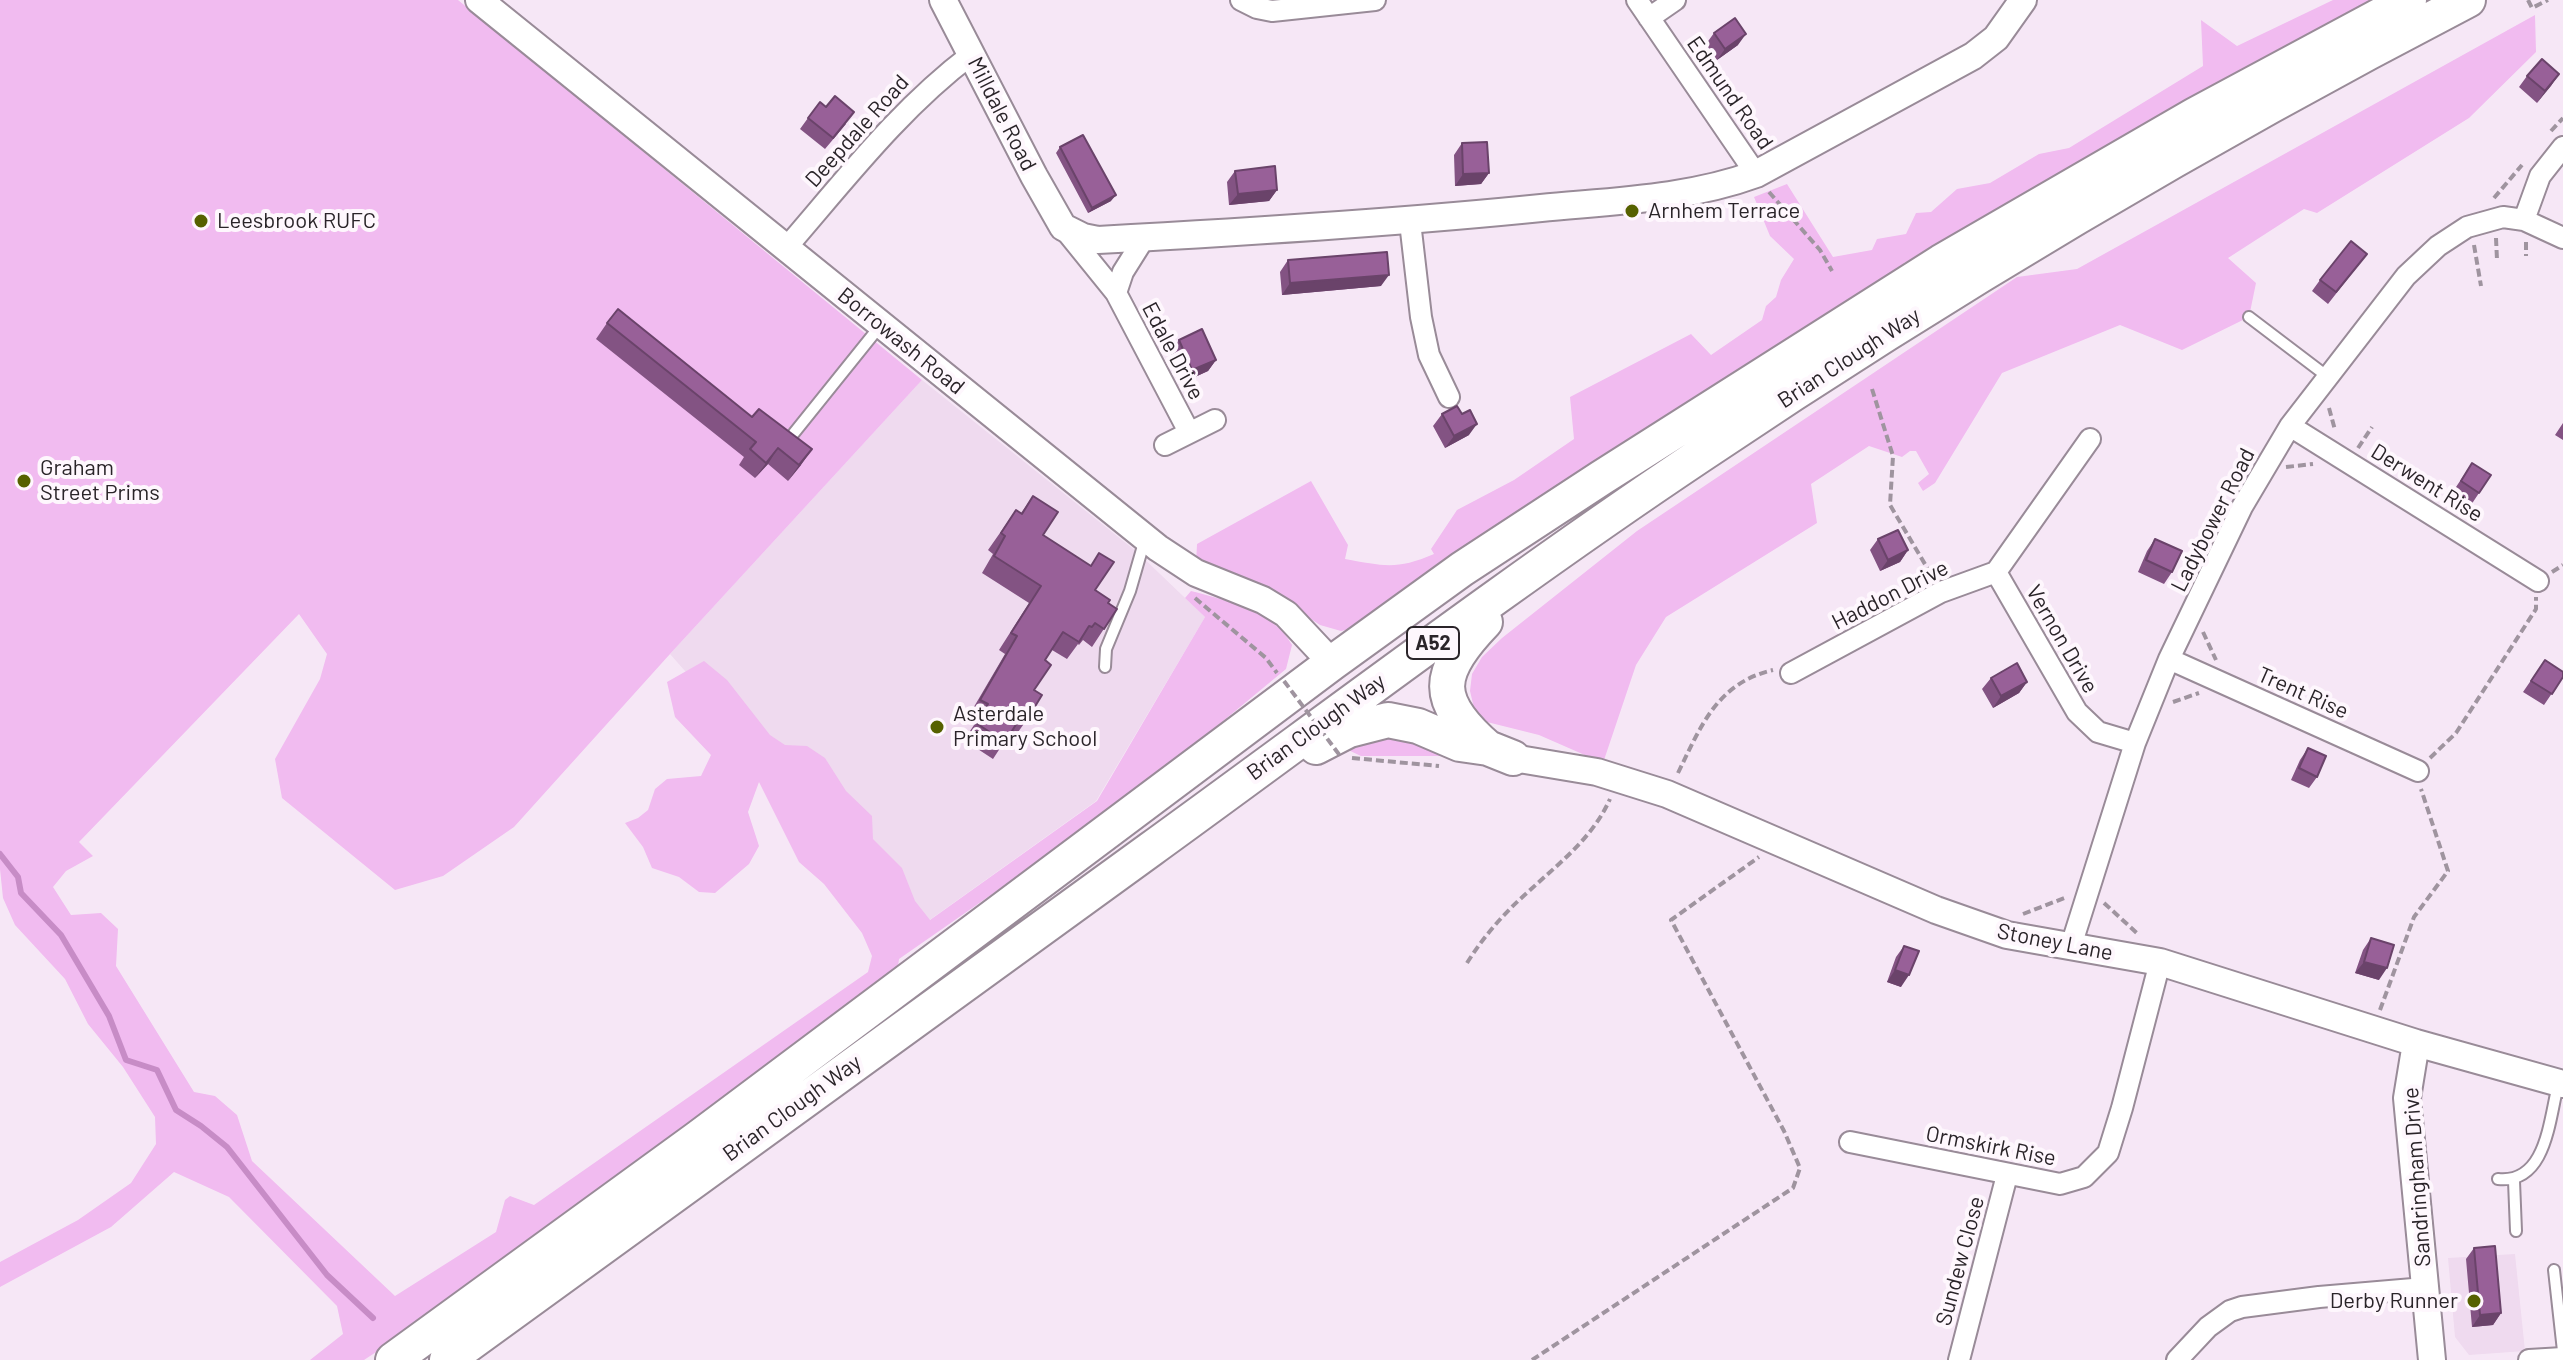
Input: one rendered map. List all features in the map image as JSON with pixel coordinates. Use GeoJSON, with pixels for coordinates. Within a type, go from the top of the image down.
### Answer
{"type":"FeatureCollection","features":[{"type":"Feature","properties":{"kind":"highway","name":"Brian Clough Way"},"geometry":{"type":"LineString","coordinates":[[393,1360],[698,1138],[1462,569],[1941,262],[2195,115],[2409,0]]}},
{"type":"Feature","properties":{"kind":"highway","name":"Brian Clough Way"},"geometry":{"type":"LineString","coordinates":[[447,1360],[1535,569],[1701,454],[1961,287],[2203,145],[2468,0]]}},
{"type":"Feature","properties":{"kind":"highway"},"geometry":{"type":"LineString","coordinates":[[1500,753],[1467,729],[1454,711],[1447,696],[1448,676],[1453,661],[1469,638],[1535,569]]}},
{"type":"Feature","properties":{"kind":"highway"},"geometry":{"type":"LineString","coordinates":[[1149,850],[1291,761],[1363,725],[1388,720],[1402,722],[1460,744],[1500,753]]}},
{"type":"Feature","properties":{"kind":"street","name":"Borrowash Road"},"geometry":{"type":"LineString","coordinates":[[479,0],[880,326],[1146,537],[1196,573],[1263,600],[1286,614],[1332,663]]}},
{"type":"Feature","properties":{"kind":"street","name":"Milldale Road"},"geometry":{"type":"LineString","coordinates":[[943,0],[1063,227]]}},
{"type":"Feature","properties":{"kind":"street"},"geometry":{"type":"LineString","coordinates":[[1241,0],[1272,11],[1375,0]]}},
{"type":"Feature","properties":{"kind":"street","name":"Edmund Road"},"geometry":{"type":"LineString","coordinates":[[1637,0],[1756,174]]}},
{"type":"Feature","properties":{"kind":"street"},"geometry":{"type":"LineString","coordinates":[[1649,18],[1675,0]]}},
{"type":"Feature","properties":{"kind":"street"},"geometry":{"type":"LineString","coordinates":[[1063,227],[1083,237],[1098,240],[1410,222],[1671,194],[1727,184],[1756,174],[1984,49],[2005,28],[2023,0]]}},
{"type":"Feature","properties":{"kind":"street","name":"Deepdale Road"},"geometry":{"type":"LineString","coordinates":[[786,248],[899,116],[972,54]]}},
{"type":"Feature","properties":{"kind":"street"},"geometry":{"type":"LineString","coordinates":[[2563,147],[2540,176],[2525,228],[2563,238]]}},
{"type":"Feature","properties":{"kind":"street","name":"Ladybower Road"},"geometry":{"type":"LineString","coordinates":[[2071,946],[2135,743],[2169,659],[2242,507],[2290,426],[2406,276],[2438,246],[2481,222],[2503,217],[2525,228]]}},
{"type":"Feature","properties":{"kind":"street"},"geometry":{"type":"LineString","coordinates":[[1410,222],[1421,317],[1429,355],[1449,397]]}},
{"type":"Feature","properties":{"kind":"street","name":"Edale Drive"},"geometry":{"type":"LineString","coordinates":[[1063,227],[1116,293],[1189,432]]}},
{"type":"Feature","properties":{"kind":"street","name":"Edale Drive"},"geometry":{"type":"LineString","coordinates":[[1116,293],[1123,272],[1145,237]]}},
{"type":"Feature","properties":{"kind":"street","name":"Edale Drive"},"geometry":{"type":"LineString","coordinates":[[1165,445],[1215,420]]}},
{"type":"Feature","properties":{"kind":"street","name":"Derwent Rise"},"geometry":{"type":"LineString","coordinates":[[2290,426],[2538,581]]}},
{"type":"Feature","properties":{"kind":"street"},"geometry":{"type":"LineString","coordinates":[[1996,572],[2090,439]]}},
{"type":"Feature","properties":{"kind":"street","name":"Haddon Drive"},"geometry":{"type":"LineString","coordinates":[[1791,673],[1941,592],[1996,572]]}},
{"type":"Feature","properties":{"kind":"street","name":"Vernon Drive"},"geometry":{"type":"LineString","coordinates":[[1996,572],[2077,712],[2098,732],[2135,743]]}},
{"type":"Feature","properties":{"kind":"street","name":"Trent Rise"},"geometry":{"type":"LineString","coordinates":[[2169,659],[2418,771]]}},
{"type":"Feature","properties":{"kind":"street","name":"Stoney Lane"},"geometry":{"type":"LineString","coordinates":[[1500,753],[1597,772],[1667,794],[1936,910],[2007,935],[2160,962],[2373,1030],[2561,1084]]}},
{"type":"Feature","properties":{"kind":"street","name":"Ormskirk Rise"},"geometry":{"type":"LineString","coordinates":[[1850,1142],[2060,1184],[2084,1177],[2108,1153],[2160,962]]}},
{"type":"Feature","properties":{"kind":"street","name":"Sandringham Drive"},"geometry":{"type":"LineString","coordinates":[[2416,1043],[2407,1098],[2432,1360]]}},
{"type":"Feature","properties":{"kind":"street","name":"Sundew Close"},"geometry":{"type":"LineString","coordinates":[[1959,1360],[2007,1175]]}},
{"type":"Feature","properties":{"kind":"street"},"geometry":{"type":"LineString","coordinates":[[2177,1360],[2191,1342],[2218,1318],[2242,1307],[2425,1288]]}},
{"type":"Feature","properties":{"kind":"street"},"geometry":{"type":"LineString","coordinates":[[2529,1360],[2563,1358]]}},
{"type":"Feature","properties":{"kind":"lane"},"geometry":{"type":"LineString","coordinates":[[2249,317],[2328,377]]}},
{"type":"Feature","properties":{"kind":"lane"},"geometry":{"type":"LineString","coordinates":[[794,433],[880,326]]}},
{"type":"Feature","properties":{"kind":"lane"},"geometry":{"type":"LineString","coordinates":[[1105,667],[1106,649],[1130,591],[1146,537]]}},
{"type":"Feature","properties":{"kind":"lane"},"geometry":{"type":"LineString","coordinates":[[2498,1179],[2514,1181],[2532,1170],[2542,1149],[2561,1084]]}},
{"type":"Feature","properties":{"kind":"lane"},"geometry":{"type":"LineString","coordinates":[[2514,1181],[2516,1231]]}},
{"type":"Feature","properties":{"kind":"lane"},"geometry":{"type":"LineString","coordinates":[[2554,1270],[2563,1351]]}},
{"type":"Feature","properties":{"kind":"path"},"geometry":{"type":"LineString","coordinates":[[2528,0],[2532,8],[2548,0]]}},
{"type":"Feature","properties":{"kind":"path"},"geometry":{"type":"LineString","coordinates":[[1756,174],[1820,250],[1832,271]]}},
{"type":"Feature","properties":{"kind":"path"},"geometry":{"type":"LineString","coordinates":[[2525,228],[2526,256]]}},
{"type":"Feature","properties":{"kind":"path"},"geometry":{"type":"LineString","coordinates":[[2496,235],[2497,260]]}},
{"type":"Feature","properties":{"kind":"path"},"geometry":{"type":"LineString","coordinates":[[2474,243],[2481,286]]}},
{"type":"Feature","properties":{"kind":"path"},"geometry":{"type":"LineString","coordinates":[[1872,389],[1893,456],[1890,505],[1941,592]]}},
{"type":"Feature","properties":{"kind":"path"},"geometry":{"type":"LineString","coordinates":[[2373,1030],[2414,917],[2448,871],[2422,795],[2418,771],[2456,733],[2536,609],[2538,581],[2563,565]]}},
{"type":"Feature","properties":{"kind":"path"},"geometry":{"type":"LineString","coordinates":[[1185,590],[1266,658],[1341,757],[1440,766]]}},
{"type":"Feature","properties":{"kind":"path"},"geometry":{"type":"LineString","coordinates":[[1667,794],[1721,696],[1748,678],[1771,669],[1791,673]]}},
{"type":"Feature","properties":{"kind":"path"},"geometry":{"type":"LineString","coordinates":[[1467,963],[1499,921],[1570,856],[1596,826],[1610,802],[1616,778]]}},
{"type":"Feature","properties":{"kind":"path"},"geometry":{"type":"LineString","coordinates":[[1532,1360],[1793,1188],[1800,1168],[1784,1131],[1671,920],[1781,842]]}},
{"type":"Feature","properties":{"kind":"shaded area"},"geometry":{"type":"Polygon","coordinates":[[[0,0],[458,0],[922,380],[514,827],[443,876],[395,890],[282,798],[275,759],[320,679],[327,654],[299,614],[79,842],[93,856],[66,871],[53,887],[71,915],[101,913],[118,929],[116,966],[194,1092],[215,1096],[237,1115],[252,1161],[395,1296],[496,1232],[505,1200],[510,1196],[534,1205],[868,972],[872,956],[862,933],[824,884],[799,862],[759,782],[748,812],[759,846],[749,864],[715,893],[699,892],[679,877],[652,868],[643,847],[625,823],[648,810],[655,789],[667,779],[701,776],[711,755],[675,717],[667,682],[704,661],[727,680],[770,735],[785,745],[807,746],[825,758],[846,791],[872,816],[873,839],[902,868],[915,901],[930,920],[1097,801],[1205,617],[1185,598],[1191,591],[1248,609],[1273,623],[1292,645],[1286,669],[1130,798],[899,959],[897,974],[426,1319],[364,1360],[310,1360],[343,1334],[337,1306],[229,1197],[174,1172],[111,1227],[0,1287],[0,1262],[78,1220],[131,1183],[156,1144],[155,1117],[123,1067],[88,1024],[65,979],[15,925],[3,898],[0,869],[0,0]]]}},
{"type":"Feature","properties":{"kind":"shaded area"},"geometry":{"type":"Polygon","coordinates":[[[2333,0],[2387,0],[2232,74],[2234,82],[1972,230],[1904,263],[1903,278],[1835,308],[1836,320],[1767,362],[1731,374],[1726,387],[1360,627],[1341,631],[1320,625],[1258,584],[1196,565],[1197,544],[1311,481],[1348,545],[1345,559],[1390,565],[1410,563],[1434,554],[1431,549],[1457,510],[1514,480],[1574,439],[1570,397],[1691,334],[1711,355],[1762,320],[1766,306],[1776,297],[1781,280],[1794,259],[1770,236],[1754,197],[1787,184],[1833,257],[1872,250],[1877,239],[1906,234],[1916,213],[1931,212],[1957,189],[1990,183],[2039,154],[2069,148],[2203,66],[2201,20],[2237,46],[2333,0]]]}},
{"type":"Feature","properties":{"kind":"shaded area"},"geometry":{"type":"Polygon","coordinates":[[[2535,15],[2536,52],[2469,118],[2317,213],[2304,209],[2228,258],[2256,283],[2249,317],[2182,350],[2120,325],[2002,373],[1935,483],[1923,491],[1918,483],[1929,474],[1916,451],[1902,457],[1869,446],[1811,484],[1817,523],[1666,617],[1636,665],[1603,763],[1539,735],[1487,722],[1474,708],[1470,691],[1472,674],[1482,657],[1502,638],[1637,531],[2017,277],[2077,269],[2535,15]]]}},
{"type":"Feature","properties":{"kind":"shaded area","name":"Asterdale Primary School"},"geometry":{"type":"Polygon","coordinates":[[[922,380],[1137,552],[1205,617],[1096,801],[914,931],[670,654],[922,380]]]}},
{"type":"Feature","properties":{"kind":"shaded area"},"geometry":{"type":"Polygon","coordinates":[[[1387,737],[1416,743],[1444,756],[1361,756],[1346,749],[1387,737]]]}},
{"type":"Feature","properties":{"kind":"shaded area"},"geometry":{"type":"Polygon","coordinates":[[[2515,1254],[2525,1351],[2469,1355],[2455,1337],[2448,1258],[2515,1254]]]}},
{"type":"Feature","properties":{"kind":"building"},"geometry":{"type":"Polygon","coordinates":[[[1735,18],[1746,34],[1725,49],[1714,33],[1735,18]]]}},
{"type":"Feature","properties":{"kind":"building"},"geometry":{"type":"Polygon","coordinates":[[[2542,59],[2559,74],[2545,91],[2527,76],[2542,59]]]}},
{"type":"Feature","properties":{"kind":"building"},"geometry":{"type":"Polygon","coordinates":[[[835,96],[854,112],[833,138],[808,118],[820,102],[826,107],[835,96]]]}},
{"type":"Feature","properties":{"kind":"building"},"geometry":{"type":"Polygon","coordinates":[[[1083,135],[1116,195],[1092,208],[1060,147],[1083,135]]]}},
{"type":"Feature","properties":{"kind":"building"},"geometry":{"type":"Polygon","coordinates":[[[1487,142],[1489,173],[1463,174],[1462,143],[1487,142]]]}},
{"type":"Feature","properties":{"kind":"building"},"geometry":{"type":"Polygon","coordinates":[[[1275,166],[1277,190],[1238,194],[1235,171],[1275,166]]]}},
{"type":"Feature","properties":{"kind":"building"},"geometry":{"type":"Polygon","coordinates":[[[2351,241],[2367,254],[2336,292],[2320,280],[2351,241]]]}},
{"type":"Feature","properties":{"kind":"building"},"geometry":{"type":"Polygon","coordinates":[[[1387,252],[1389,275],[1290,283],[1288,260],[1387,252]]]}},
{"type":"Feature","properties":{"kind":"building"},"geometry":{"type":"Polygon","coordinates":[[[618,309],[752,417],[759,409],[812,449],[799,465],[778,448],[766,463],[750,449],[756,442],[607,323],[618,309]]]}},
{"type":"Feature","properties":{"kind":"building"},"geometry":{"type":"Polygon","coordinates":[[[1202,329],[1216,360],[1192,370],[1179,340],[1202,329]]]}},
{"type":"Feature","properties":{"kind":"building"},"geometry":{"type":"Polygon","coordinates":[[[1457,406],[1462,414],[1470,410],[1477,424],[1454,436],[1442,414],[1457,406]]]}},
{"type":"Feature","properties":{"kind":"building"},"geometry":{"type":"Polygon","coordinates":[[[2472,463],[2491,475],[2479,493],[2461,481],[2472,463]]]}},
{"type":"Feature","properties":{"kind":"building"},"geometry":{"type":"Polygon","coordinates":[[[1033,496],[1058,512],[1043,535],[1091,566],[1099,553],[1114,562],[1095,590],[1117,609],[1104,629],[1095,623],[1089,626],[1079,642],[1063,632],[1045,660],[1051,665],[1034,690],[1042,695],[1028,718],[1022,715],[1005,742],[976,723],[988,704],[980,700],[1017,636],[1011,633],[1041,586],[994,556],[1005,536],[1001,533],[1016,510],[1022,514],[1033,496]]]}},
{"type":"Feature","properties":{"kind":"building"},"geometry":{"type":"Polygon","coordinates":[[[1898,530],[1908,550],[1888,560],[1878,539],[1898,530]]]}},
{"type":"Feature","properties":{"kind":"building"},"geometry":{"type":"Polygon","coordinates":[[[2155,539],[2182,551],[2172,572],[2146,560],[2155,539]]]}},
{"type":"Feature","properties":{"kind":"building"},"geometry":{"type":"Polygon","coordinates":[[[2545,660],[2563,672],[2552,694],[2531,681],[2545,660]]]}},
{"type":"Feature","properties":{"kind":"building"},"geometry":{"type":"Polygon","coordinates":[[[2017,663],[2027,682],[2001,696],[1991,678],[2017,663]]]}},
{"type":"Feature","properties":{"kind":"building"},"geometry":{"type":"Polygon","coordinates":[[[2308,748],[2326,756],[2317,777],[2299,768],[2308,748]]]}},
{"type":"Feature","properties":{"kind":"building"},"geometry":{"type":"Polygon","coordinates":[[[2371,938],[2394,945],[2387,968],[2364,962],[2371,938]]]}},
{"type":"Feature","properties":{"kind":"building"},"geometry":{"type":"Polygon","coordinates":[[[1904,946],[1919,951],[1909,975],[1895,970],[1904,946]]]}},
{"type":"Feature","properties":{"kind":"building"},"geometry":{"type":"Polygon","coordinates":[[[2495,1246],[2501,1313],[2480,1315],[2474,1248],[2495,1246]]]}},
{"type":"Feature","properties":{"kind":"waterway"},"geometry":{"type":"LineString","coordinates":[[0,854],[18,877],[21,893],[61,935],[109,1016],[126,1060],[157,1070],[176,1110],[227,1147],[327,1275],[373,1318]]}},
{"type":"Feature","properties":{"kind":"place","name":"Arnhem Terrace"},"geometry":{"type":"Point","coordinates":[1632,211]}},
{"type":"Feature","properties":{"kind":"place","name":"Leesbrook RUFC"},"geometry":{"type":"Point","coordinates":[201,221]}},
{"type":"Feature","properties":{"kind":"place","name":"Graham Street Prims"},"geometry":{"type":"Point","coordinates":[24,481]}},
{"type":"Feature","properties":{"kind":"place","name":"Asterdale Primary School"},"geometry":{"type":"Point","coordinates":[937,727]}},
{"type":"Feature","properties":{"kind":"place","name":"Derby Runner"},"geometry":{"type":"Point","coordinates":[2474,1301]}}]}
